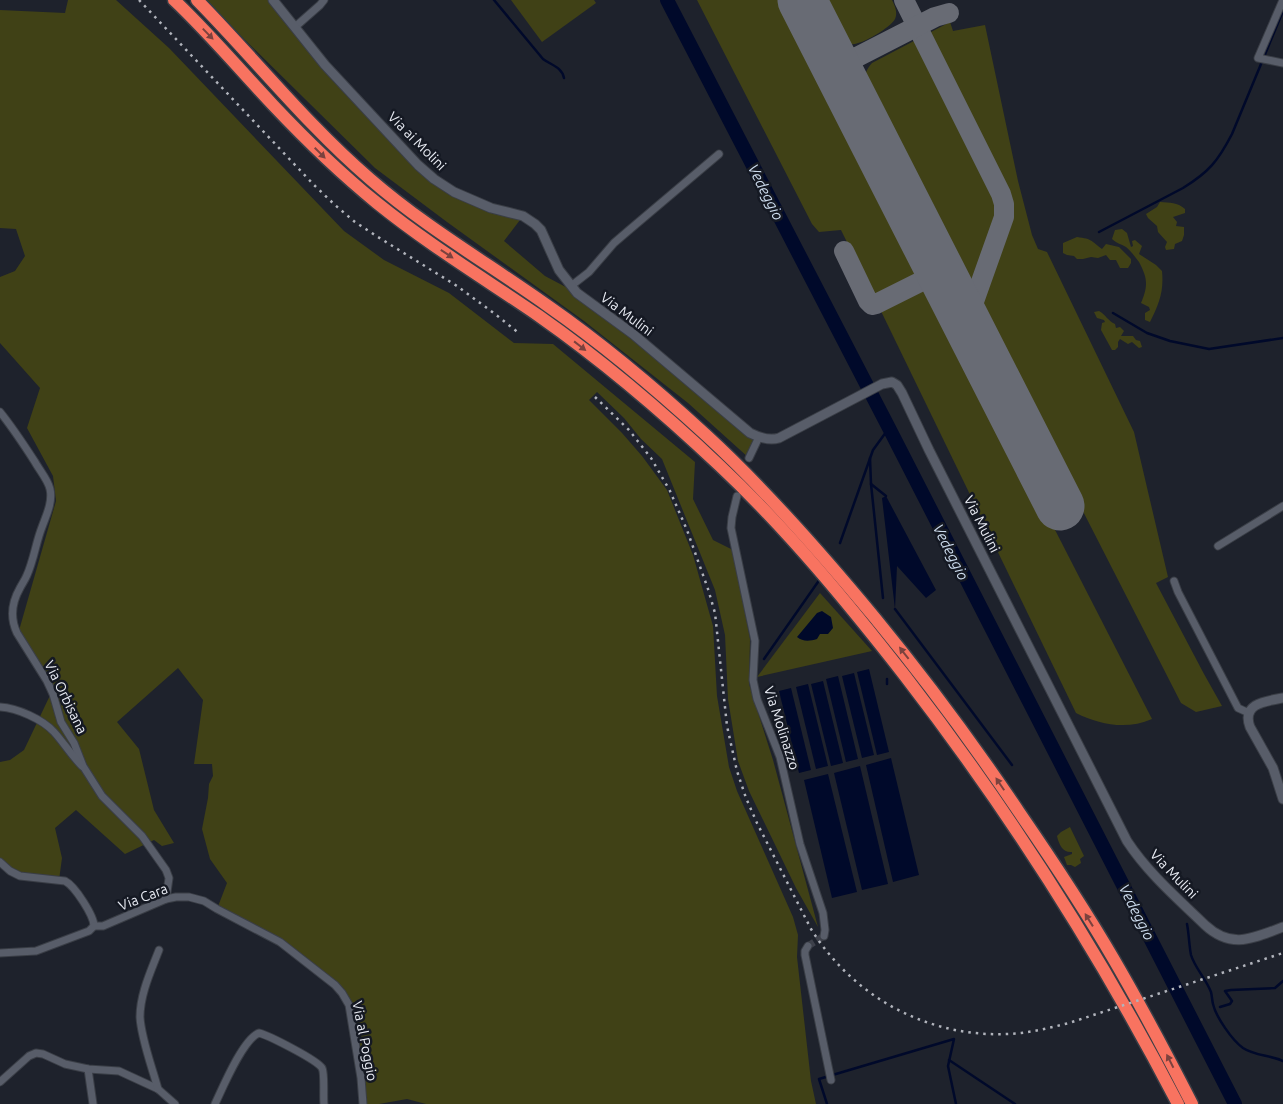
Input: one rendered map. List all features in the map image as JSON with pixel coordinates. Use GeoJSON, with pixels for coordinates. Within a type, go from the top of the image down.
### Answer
{"type":"FeatureCollection","features":[{"type":"Feature","properties":{"kind":"highway"},"geometry":{"type":"LineString","coordinates":[[174,0],[328,161],[381,206],[438,248],[573,341],[635,390],[672,421],[724,470],[799,548],[851,608],[922,698],[1024,841],[1114,985],[1178,1104]]}},
{"type":"Feature","properties":{"kind":"highway"},"geometry":{"type":"LineString","coordinates":[[197,0],[311,123],[370,180],[421,219],[572,323],[642,378],[734,460],[807,537],[890,636],[986,762],[1067,883],[1111,955],[1158,1037],[1192,1104]]}},
{"type":"Feature","properties":{"kind":"street","name":"Via ai Molini"},"geometry":{"type":"LineString","coordinates":[[273,0],[325,65],[418,165],[434,179],[454,192],[491,208],[523,216],[535,224],[541,230],[559,270],[577,293]]}},
{"type":"Feature","properties":{"kind":"street"},"geometry":{"type":"LineString","coordinates":[[295,27],[324,0]]}},
{"type":"Feature","properties":{"kind":"street"},"geometry":{"type":"LineString","coordinates":[[1283,0],[1258,58],[1283,63]]}},
{"type":"Feature","properties":{"kind":"street"},"geometry":{"type":"LineString","coordinates":[[571,286],[589,272],[614,243],[719,154]]}},
{"type":"Feature","properties":{"kind":"street","name":"Via Mulini"},"geometry":{"type":"LineString","coordinates":[[577,293],[633,334],[747,430],[759,437],[780,438],[882,384],[890,382],[896,384],[1127,840],[1136,854],[1156,878],[1216,934],[1233,940],[1243,940],[1283,927]]}},
{"type":"Feature","properties":{"kind":"street","name":"Via Orbisana"},"geometry":{"type":"LineString","coordinates":[[0,412],[14,428],[46,479],[51,496],[27,575],[14,602],[13,621],[17,633],[47,681],[61,722],[74,743],[83,766],[102,796],[142,836],[166,870],[169,878],[166,899]]}},
{"type":"Feature","properties":{"kind":"street"},"geometry":{"type":"LineString","coordinates":[[749,458],[759,437]]}},
{"type":"Feature","properties":{"kind":"street","name":"Via Molinazzo"},"geometry":{"type":"LineString","coordinates":[[737,496],[732,517],[732,528],[755,640],[753,680],[757,699],[780,758],[800,844],[823,913],[824,936]]}},
{"type":"Feature","properties":{"kind":"street"},"geometry":{"type":"LineString","coordinates":[[1218,546],[1283,506]]}},
{"type":"Feature","properties":{"kind":"street"},"geometry":{"type":"LineString","coordinates":[[1174,581],[1238,708],[1249,713]]}},
{"type":"Feature","properties":{"kind":"street"},"geometry":{"type":"LineString","coordinates":[[1283,698],[1254,706],[1249,713],[1248,720],[1273,768],[1283,799]]}},
{"type":"Feature","properties":{"kind":"street"},"geometry":{"type":"LineString","coordinates":[[0,706],[26,714],[46,725],[83,766]]}},
{"type":"Feature","properties":{"kind":"street"},"geometry":{"type":"LineString","coordinates":[[0,862],[15,874],[66,881],[74,888],[94,919],[94,926]]}},
{"type":"Feature","properties":{"kind":"street","name":"Via Cara"},"geometry":{"type":"LineString","coordinates":[[0,953],[36,951],[89,931],[94,926],[103,926],[166,899],[189,897],[204,901],[280,942],[336,985]]}},
{"type":"Feature","properties":{"kind":"street"},"geometry":{"type":"LineString","coordinates":[[808,946],[804,955],[831,1080]]}},
{"type":"Feature","properties":{"kind":"street"},"geometry":{"type":"LineString","coordinates":[[158,1088],[140,1017],[146,985],[159,950]]}},
{"type":"Feature","properties":{"kind":"street","name":"Via al Poggio"},"geometry":{"type":"LineString","coordinates":[[336,985],[349,1005],[361,1078],[363,1104]]}},
{"type":"Feature","properties":{"kind":"street"},"geometry":{"type":"LineString","coordinates":[[215,1104],[238,1059],[254,1036],[260,1032],[320,1066],[323,1070],[324,1104]]}},
{"type":"Feature","properties":{"kind":"street"},"geometry":{"type":"LineString","coordinates":[[0,1082],[29,1056],[36,1053],[43,1054],[65,1064],[88,1069],[119,1071],[158,1088],[174,1104]]}},
{"type":"Feature","properties":{"kind":"street"},"geometry":{"type":"LineString","coordinates":[[88,1069],[92,1104]]}},
{"type":"Feature","properties":{"kind":"shaded area"},"geometry":{"type":"Polygon","coordinates":[[[68,0],[116,0],[169,48],[344,231],[384,260],[449,293],[514,343],[553,344],[695,462],[693,499],[713,540],[733,550],[750,639],[749,684],[773,760],[818,927],[796,888],[749,791],[738,761],[728,699],[725,635],[715,590],[662,459],[597,392],[589,400],[642,456],[667,490],[693,555],[713,626],[717,696],[729,767],[737,791],[793,917],[798,935],[797,957],[811,1081],[816,1104],[426,1104],[407,1099],[379,1104],[363,1104],[352,1022],[342,993],[280,942],[217,909],[227,883],[210,859],[202,829],[209,784],[213,776],[212,764],[194,764],[203,700],[178,668],[117,722],[139,749],[154,810],[174,843],[162,846],[154,840],[125,854],[76,810],[55,828],[62,858],[59,880],[20,876],[0,862],[0,762],[10,760],[24,750],[54,687],[18,634],[56,501],[53,476],[27,428],[40,388],[0,343],[0,277],[15,271],[25,256],[16,229],[0,228],[0,10],[65,13],[68,0]]]}},
{"type":"Feature","properties":{"kind":"shaded area"},"geometry":{"type":"Polygon","coordinates":[[[207,0],[273,0],[418,165],[454,191],[523,216],[504,241],[545,276],[577,293],[759,437],[749,458],[688,403],[584,321],[375,168],[207,0]]]}},
{"type":"Feature","properties":{"kind":"shaded area"},"geometry":{"type":"Polygon","coordinates":[[[511,0],[594,0],[596,3],[542,42],[511,0]]]}},
{"type":"Feature","properties":{"kind":"shaded area"},"geometry":{"type":"Polygon","coordinates":[[[697,0],[783,0],[920,267],[919,274],[913,282],[877,298],[874,297],[841,230],[819,232],[812,224],[697,0]]]}},
{"type":"Feature","properties":{"kind":"shaded area"},"geometry":{"type":"Polygon","coordinates":[[[821,0],[892,0],[896,10],[896,17],[887,27],[866,40],[847,44],[836,31],[821,0]]]}},
{"type":"Feature","properties":{"kind":"shaded area"},"geometry":{"type":"Polygon","coordinates":[[[950,22],[953,31],[985,25],[1018,181],[1032,235],[1038,249],[1047,252],[1134,432],[1168,577],[1156,583],[1222,706],[1196,712],[1181,703],[866,87],[866,74],[872,63],[950,22]]]}},
{"type":"Feature","properties":{"kind":"shaded area"},"geometry":{"type":"Polygon","coordinates":[[[1160,202],[1176,204],[1185,209],[1185,213],[1173,217],[1177,222],[1176,226],[1184,227],[1182,241],[1175,244],[1174,249],[1166,250],[1167,242],[1158,232],[1157,226],[1146,214],[1157,207],[1160,202]]]}},
{"type":"Feature","properties":{"kind":"shaded area"},"geometry":{"type":"Polygon","coordinates":[[[1122,229],[1127,233],[1131,247],[1133,246],[1132,241],[1135,240],[1142,246],[1139,254],[1162,271],[1160,298],[1150,322],[1145,320],[1145,313],[1150,310],[1149,307],[1141,303],[1146,282],[1142,268],[1126,247],[1112,239],[1115,230],[1122,229]]]}},
{"type":"Feature","properties":{"kind":"shaded area"},"geometry":{"type":"Polygon","coordinates":[[[1077,237],[1089,240],[1102,249],[1106,244],[1119,247],[1131,259],[1131,263],[1128,268],[1120,268],[1116,260],[1110,260],[1106,255],[1098,258],[1077,259],[1074,256],[1063,253],[1063,243],[1077,237]]]}},
{"type":"Feature","properties":{"kind":"shaded area"},"geometry":{"type":"Polygon","coordinates":[[[918,289],[933,292],[1152,719],[1133,724],[1114,725],[1094,721],[1076,713],[879,307],[918,289]]]}},
{"type":"Feature","properties":{"kind":"shaded area"},"geometry":{"type":"Polygon","coordinates":[[[1099,311],[1115,324],[1116,328],[1120,327],[1124,331],[1121,336],[1133,336],[1136,340],[1140,341],[1142,347],[1139,348],[1132,342],[1128,344],[1120,339],[1118,347],[1112,350],[1101,330],[1102,323],[1105,322],[1097,318],[1094,312],[1099,311]]]}},
{"type":"Feature","properties":{"kind":"shaded area"},"geometry":{"type":"Polygon","coordinates":[[[820,593],[872,651],[757,677],[820,593]]]}},
{"type":"Feature","properties":{"kind":"shaded area"},"geometry":{"type":"Polygon","coordinates":[[[1070,827],[1084,856],[1080,859],[1081,863],[1075,867],[1067,865],[1064,857],[1072,854],[1072,852],[1062,848],[1057,836],[1070,827]]]}},
{"type":"Feature","properties":{"kind":"water"},"geometry":{"type":"Polygon","coordinates":[[[886,496],[936,590],[926,598],[897,566],[895,609],[882,498],[886,496]]]}},
{"type":"Feature","properties":{"kind":"water"},"geometry":{"type":"Polygon","coordinates":[[[822,611],[831,617],[833,628],[828,634],[820,634],[817,639],[809,641],[797,637],[817,613],[822,611]]]}},
{"type":"Feature","properties":{"kind":"water"},"geometry":{"type":"Polygon","coordinates":[[[869,669],[889,752],[877,755],[857,672],[869,669]]]}},
{"type":"Feature","properties":{"kind":"water"},"geometry":{"type":"Polygon","coordinates":[[[854,673],[874,755],[862,758],[842,676],[854,673]]]}},
{"type":"Feature","properties":{"kind":"water"},"geometry":{"type":"Polygon","coordinates":[[[838,676],[858,759],[846,762],[826,679],[838,676]]]}},
{"type":"Feature","properties":{"kind":"water"},"geometry":{"type":"Polygon","coordinates":[[[823,681],[843,763],[831,766],[811,684],[823,681]]]}},
{"type":"Feature","properties":{"kind":"water"},"geometry":{"type":"Polygon","coordinates":[[[808,684],[828,766],[816,769],[796,687],[808,684]]]}},
{"type":"Feature","properties":{"kind":"water"},"geometry":{"type":"Polygon","coordinates":[[[791,688],[811,770],[799,773],[779,691],[791,688]]]}},
{"type":"Feature","properties":{"kind":"water"},"geometry":{"type":"Polygon","coordinates":[[[891,758],[919,875],[893,882],[866,765],[891,758]]]}},
{"type":"Feature","properties":{"kind":"water"},"geometry":{"type":"Polygon","coordinates":[[[860,766],[888,884],[862,890],[834,773],[860,766]]]}},
{"type":"Feature","properties":{"kind":"water"},"geometry":{"type":"Polygon","coordinates":[[[828,774],[857,892],[832,898],[804,780],[828,774]]]}},
{"type":"Feature","properties":{"kind":"waterway"},"geometry":{"type":"LineString","coordinates":[[494,0],[543,59],[559,69],[564,78]]}},
{"type":"Feature","properties":{"kind":"waterway","name":"Vedeggio"},"geometry":{"type":"LineString","coordinates":[[667,0],[889,428],[1235,1104]]}},
{"type":"Feature","properties":{"kind":"waterway"},"geometry":{"type":"LineString","coordinates":[[1099,232],[1183,188],[1200,177],[1212,165],[1232,134],[1283,11]]}},
{"type":"Feature","properties":{"kind":"waterway"},"geometry":{"type":"LineString","coordinates":[[1113,313],[1147,333],[1170,341],[1209,349],[1283,338]]}},
{"type":"Feature","properties":{"kind":"waterway"},"geometry":{"type":"LineString","coordinates":[[840,543],[873,450],[889,428]]}},
{"type":"Feature","properties":{"kind":"waterway"},"geometry":{"type":"LineString","coordinates":[[870,458],[883,598]]}},
{"type":"Feature","properties":{"kind":"waterway"},"geometry":{"type":"LineString","coordinates":[[871,484],[886,496]]}},
{"type":"Feature","properties":{"kind":"waterway"},"geometry":{"type":"LineString","coordinates":[[764,659],[820,579]]}},
{"type":"Feature","properties":{"kind":"waterway"},"geometry":{"type":"LineString","coordinates":[[895,609],[1012,765]]}},
{"type":"Feature","properties":{"kind":"waterway"},"geometry":{"type":"LineString","coordinates":[[887,679],[887,684]]}},
{"type":"Feature","properties":{"kind":"waterway"},"geometry":{"type":"LineString","coordinates":[[1187,924],[1191,955],[1209,987],[1217,1015],[1225,1028],[1243,1048],[1252,1053],[1283,1061]]}},
{"type":"Feature","properties":{"kind":"waterway"},"geometry":{"type":"LineString","coordinates":[[1220,1007],[1230,1004],[1232,1001],[1225,991],[1275,988],[1283,981]]}},
{"type":"Feature","properties":{"kind":"waterway"},"geometry":{"type":"LineString","coordinates":[[827,1104],[819,1079],[954,1039],[948,1066],[956,1104]]}},
{"type":"Feature","properties":{"kind":"waterway"},"geometry":{"type":"LineString","coordinates":[[949,1060],[1015,1104]]}},
{"type":"Feature","properties":{"kind":"taxiway"},"geometry":{"type":"LineString","coordinates":[[904,0],[1001,194],[1004,204],[1004,217],[966,324]]}},
{"type":"Feature","properties":{"kind":"taxiway"},"geometry":{"type":"LineString","coordinates":[[857,57],[935,17],[949,13]]}},
{"type":"Feature","properties":{"kind":"taxiway"},"geometry":{"type":"LineString","coordinates":[[825,44],[838,57],[847,59],[857,57],[849,65],[846,73],[846,82],[850,93]]}},
{"type":"Feature","properties":{"kind":"taxiway"},"geometry":{"type":"LineString","coordinates":[[844,251],[868,301],[872,305],[940,272]]}},
{"type":"Feature","properties":{"kind":"runway"},"geometry":{"type":"LineString","coordinates":[[802,0],[1060,506]]}},
{"type":"Feature","properties":{"kind":"tunnel"},"geometry":{"type":"LineString","coordinates":[[808,946],[824,936]]}},
{"type":"Feature","properties":{"kind":"railway"},"geometry":{"type":"LineString","coordinates":[[139,0],[335,205],[355,222],[457,286],[520,334]]}},
{"type":"Feature","properties":{"kind":"railway"},"geometry":{"type":"LineString","coordinates":[[595,397],[629,430],[651,458],[670,491],[687,530],[715,613],[727,726],[737,771],[746,798],[811,929],[829,955],[851,977],[875,996],[901,1011],[929,1023],[959,1031],[989,1034],[1021,1033],[1069,1023],[1283,953]]}}]}
